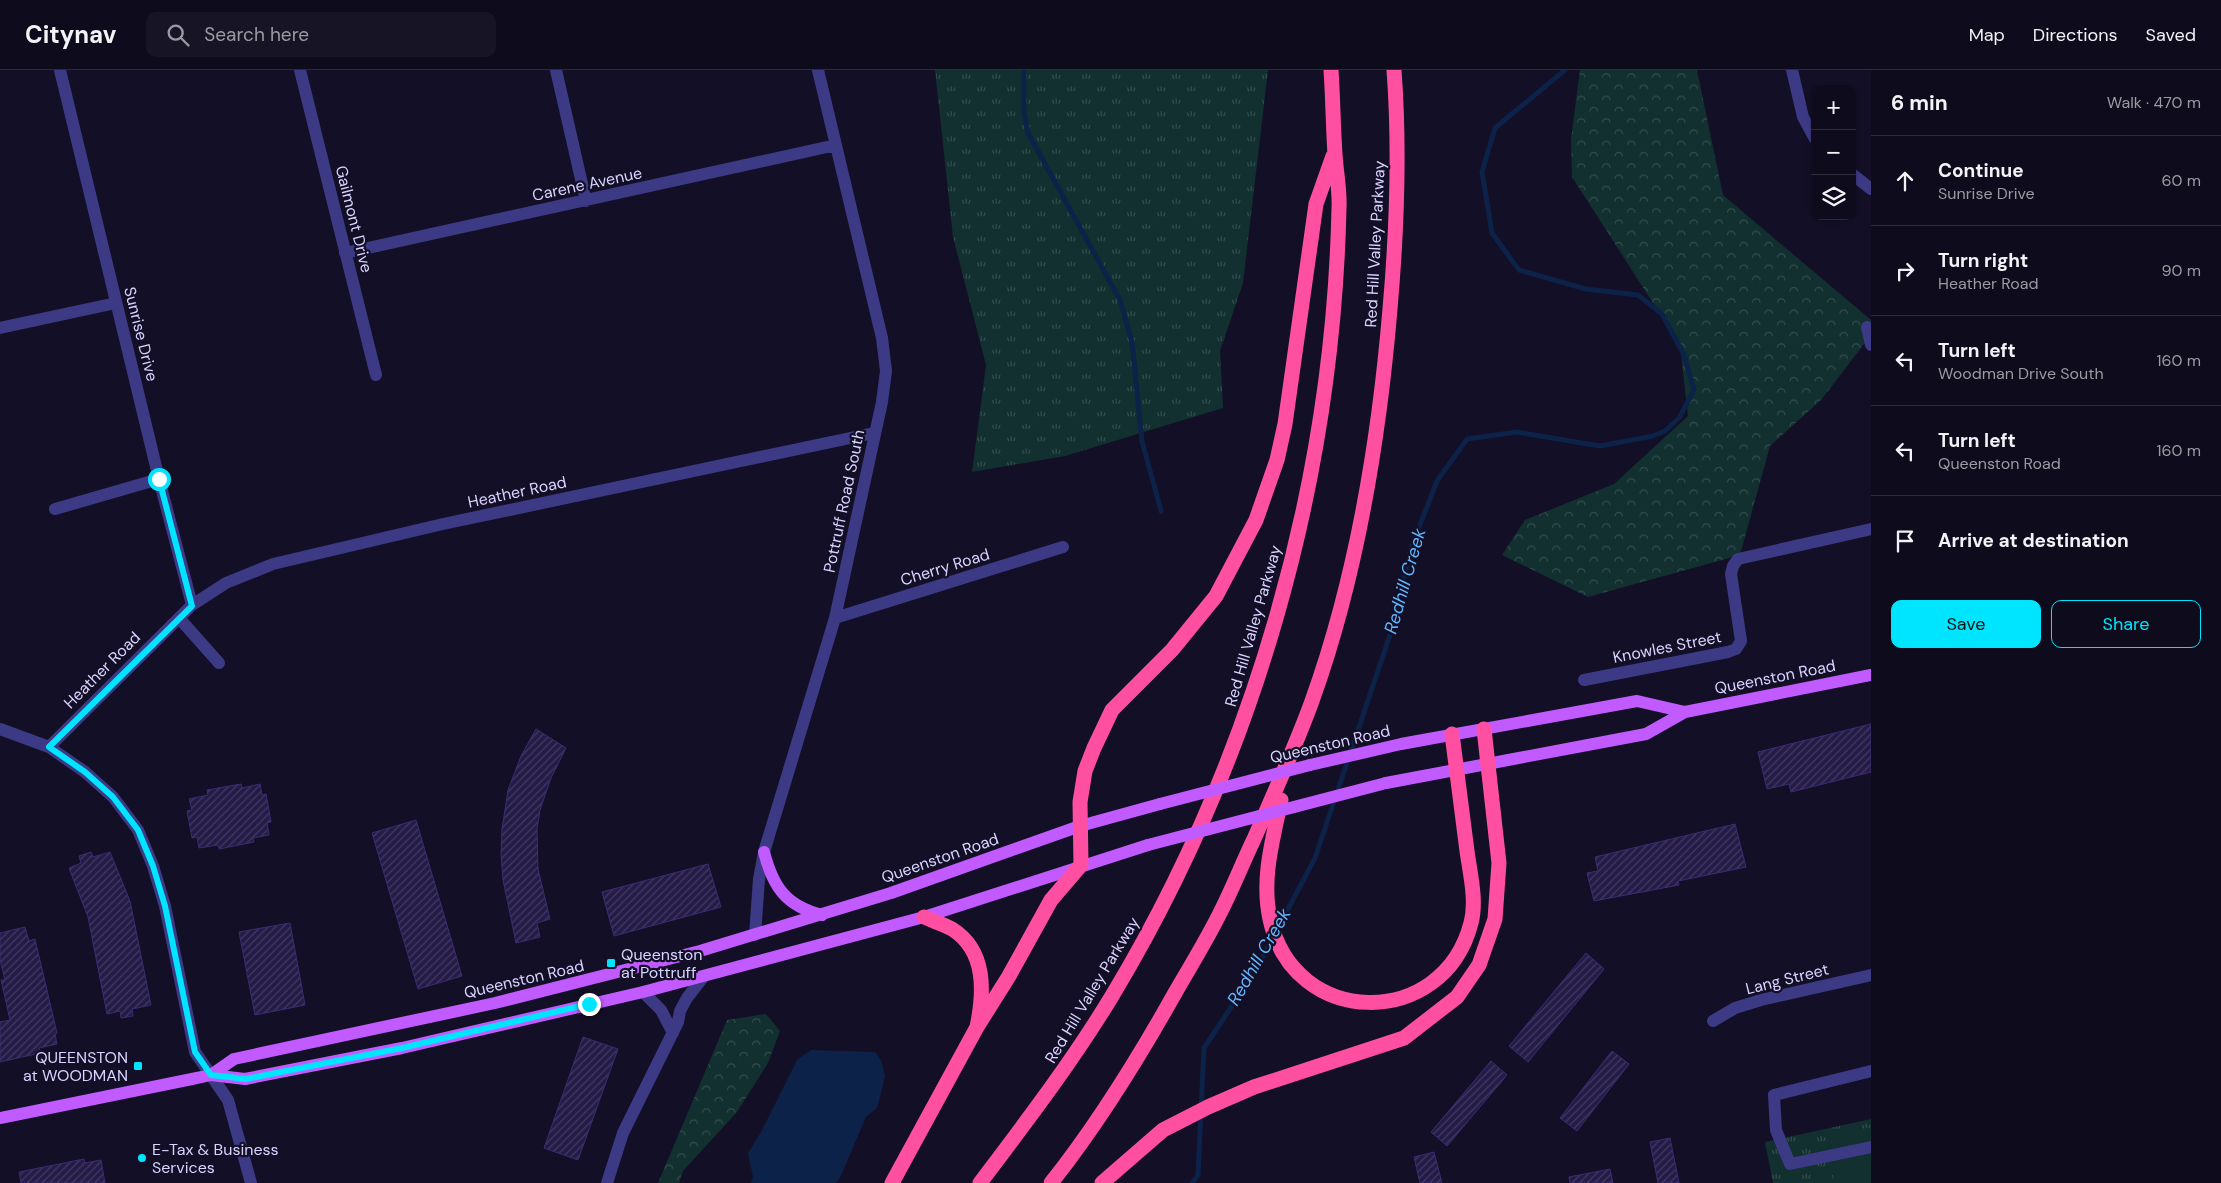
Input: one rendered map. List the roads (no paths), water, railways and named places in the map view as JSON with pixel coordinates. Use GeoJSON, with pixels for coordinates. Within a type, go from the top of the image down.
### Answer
{"type":"FeatureCollection","features":[{"type":"Feature","properties":{"kind":"highway","name":"Red Hill Valley Parkway"},"geometry":{"type":"LineString","coordinates":[[980,1183],[1062,1074],[1112,996],[1157,916],[1216,787],[1256,688],[1289,571],[1315,453],[1328,373],[1334,308],[1339,205],[1332,70]]}},
{"type":"Feature","properties":{"kind":"highway","name":"Red Hill Valley Parkway"},"geometry":{"type":"LineString","coordinates":[[1051,1183],[1081,1145],[1148,1040],[1214,924],[1289,761],[1313,698],[1337,616],[1373,459],[1384,382],[1396,243],[1398,170],[1394,70]]}},
{"type":"Feature","properties":{"kind":"highway"},"geometry":{"type":"LineString","coordinates":[[892,1183],[977,1027],[1009,976],[1051,900],[1081,865],[1080,802],[1085,771],[1112,710],[1193,628],[1216,596],[1256,520],[1277,460],[1281,442],[1316,204],[1335,152]]}},
{"type":"Feature","properties":{"kind":"highway"},"geometry":{"type":"LineString","coordinates":[[1102,1183],[1162,1130],[1208,1106],[1254,1087],[1404,1038],[1457,997],[1479,965],[1495,919],[1499,863],[1484,729]]}},
{"type":"Feature","properties":{"kind":"highway"},"geometry":{"type":"LineString","coordinates":[[1289,761],[1266,876],[1267,903],[1276,941],[1294,968],[1318,987],[1337,998],[1373,1003],[1411,995],[1445,972],[1461,949],[1472,922],[1471,881],[1452,734]]}},
{"type":"Feature","properties":{"kind":"highway"},"geometry":{"type":"LineString","coordinates":[[924,917],[953,930],[975,954],[981,970],[982,984],[982,1002],[977,1027]]}},
{"type":"Feature","properties":{"kind":"main road","name":"Queenston Road"},"geometry":{"type":"LineString","coordinates":[[0,1118],[211,1075],[246,1079],[402,1048],[643,992],[924,917],[1148,845],[1386,783],[1646,734],[1685,712],[1871,675]]}},
{"type":"Feature","properties":{"kind":"main road","name":"Queenston Road"},"geometry":{"type":"LineString","coordinates":[[211,1075],[234,1059],[495,1003],[621,972],[755,935],[891,893],[1080,826],[1310,765],[1401,744],[1638,700],[1685,712]]}},
{"type":"Feature","properties":{"kind":"main road"},"geometry":{"type":"LineString","coordinates":[[764,852],[772,877],[792,904],[804,910],[822,915]]}},
{"type":"Feature","properties":{"kind":"street","name":"Sunrise Drive"},"geometry":{"type":"LineString","coordinates":[[60,70],[159,479],[192,606]]}},
{"type":"Feature","properties":{"kind":"street","name":"Gailmont Drive"},"geometry":{"type":"LineString","coordinates":[[300,70],[376,375]]}},
{"type":"Feature","properties":{"kind":"street"},"geometry":{"type":"LineString","coordinates":[[556,70],[586,201]]}},
{"type":"Feature","properties":{"kind":"street","name":"Pottruff Road South"},"geometry":{"type":"LineString","coordinates":[[755,935],[759,879],[764,852],[835,618],[882,402],[886,370],[882,338],[818,70]]}},
{"type":"Feature","properties":{"kind":"street"},"geometry":{"type":"LineString","coordinates":[[1792,70],[1803,117],[1811,132]]}},
{"type":"Feature","properties":{"kind":"street","name":"Carene Avenue"},"geometry":{"type":"LineString","coordinates":[[345,253],[836,145]]}},
{"type":"Feature","properties":{"kind":"street"},"geometry":{"type":"LineString","coordinates":[[1853,175],[1871,189]]}},
{"type":"Feature","properties":{"kind":"street"},"geometry":{"type":"LineString","coordinates":[[0,328],[116,302]]}},
{"type":"Feature","properties":{"kind":"street"},"geometry":{"type":"LineString","coordinates":[[1867,327],[1871,345]]}},
{"type":"Feature","properties":{"kind":"street","name":"Heather Road"},"geometry":{"type":"LineString","coordinates":[[49,747],[192,606],[226,583],[273,564],[452,522],[874,433]]}},
{"type":"Feature","properties":{"kind":"street"},"geometry":{"type":"LineString","coordinates":[[55,509],[159,479]]}},
{"type":"Feature","properties":{"kind":"street","name":"Knowles Street"},"geometry":{"type":"LineString","coordinates":[[1584,680],[1736,649],[1741,641],[1731,574],[1733,566],[1738,559],[1871,529]]}},
{"type":"Feature","properties":{"kind":"street","name":"Cherry Road"},"geometry":{"type":"LineString","coordinates":[[835,618],[1064,547]]}},
{"type":"Feature","properties":{"kind":"street"},"geometry":{"type":"LineString","coordinates":[[179,618],[219,663]]}},
{"type":"Feature","properties":{"kind":"street"},"geometry":{"type":"LineString","coordinates":[[0,729],[49,747],[85,772],[113,797],[138,830],[153,866],[165,906],[195,1052],[228,1100],[251,1183]]}},
{"type":"Feature","properties":{"kind":"street","name":"Lang Street"},"geometry":{"type":"LineString","coordinates":[[1714,1021],[1736,1008],[1761,1000],[1871,975]]}},
{"type":"Feature","properties":{"kind":"street"},"geometry":{"type":"LineString","coordinates":[[607,1183],[623,1133],[673,1033],[678,1022],[680,1010],[704,976]]}},
{"type":"Feature","properties":{"kind":"street"},"geometry":{"type":"LineString","coordinates":[[643,992],[661,1010],[673,1033]]}},
{"type":"Feature","properties":{"kind":"street"},"geometry":{"type":"LineString","coordinates":[[1871,1071],[1774,1095],[1776,1130],[1790,1164],[1871,1147]]}},
{"type":"Feature","properties":{"kind":"water"},"geometry":{"type":"Polygon","coordinates":[[[811,1050],[875,1052],[881,1060],[885,1076],[877,1108],[866,1117],[840,1178],[836,1183],[751,1183],[753,1177],[748,1153],[761,1132],[797,1060],[811,1050]]]}},
{"type":"Feature","properties":{"kind":"waterway"},"geometry":{"type":"LineString","coordinates":[[1024,70],[1024,113],[1028,133],[1120,300],[1132,342],[1142,441],[1161,511]]}},
{"type":"Feature","properties":{"kind":"waterway","name":"Redhill Creek"},"geometry":{"type":"LineString","coordinates":[[1278,928],[1315,858],[1393,626],[1411,548],[1437,481],[1467,439],[1517,432],[1600,446],[1653,436],[1665,431],[1679,418],[1694,390],[1684,355],[1662,314],[1638,295],[1586,289],[1519,270],[1492,233],[1482,172],[1495,128],[1565,70]]}},
{"type":"Feature","properties":{"kind":"waterway","name":"Redhill Creek"},"geometry":{"type":"LineString","coordinates":[[1192,1183],[1198,1175],[1204,1048],[1253,974],[1274,936]]}},
{"type":"Feature","properties":{"kind":"place","name":"Queenston at Pottruff"},"geometry":{"type":"Point","coordinates":[611,963]}},
{"type":"Feature","properties":{"kind":"place","name":"QUEENSTON at WOODMAN"},"geometry":{"type":"Point","coordinates":[138,1066]}},
{"type":"Feature","properties":{"kind":"place","name":"E-Tax & Business Services"},"geometry":{"type":"Point","coordinates":[142,1158]}}]}
